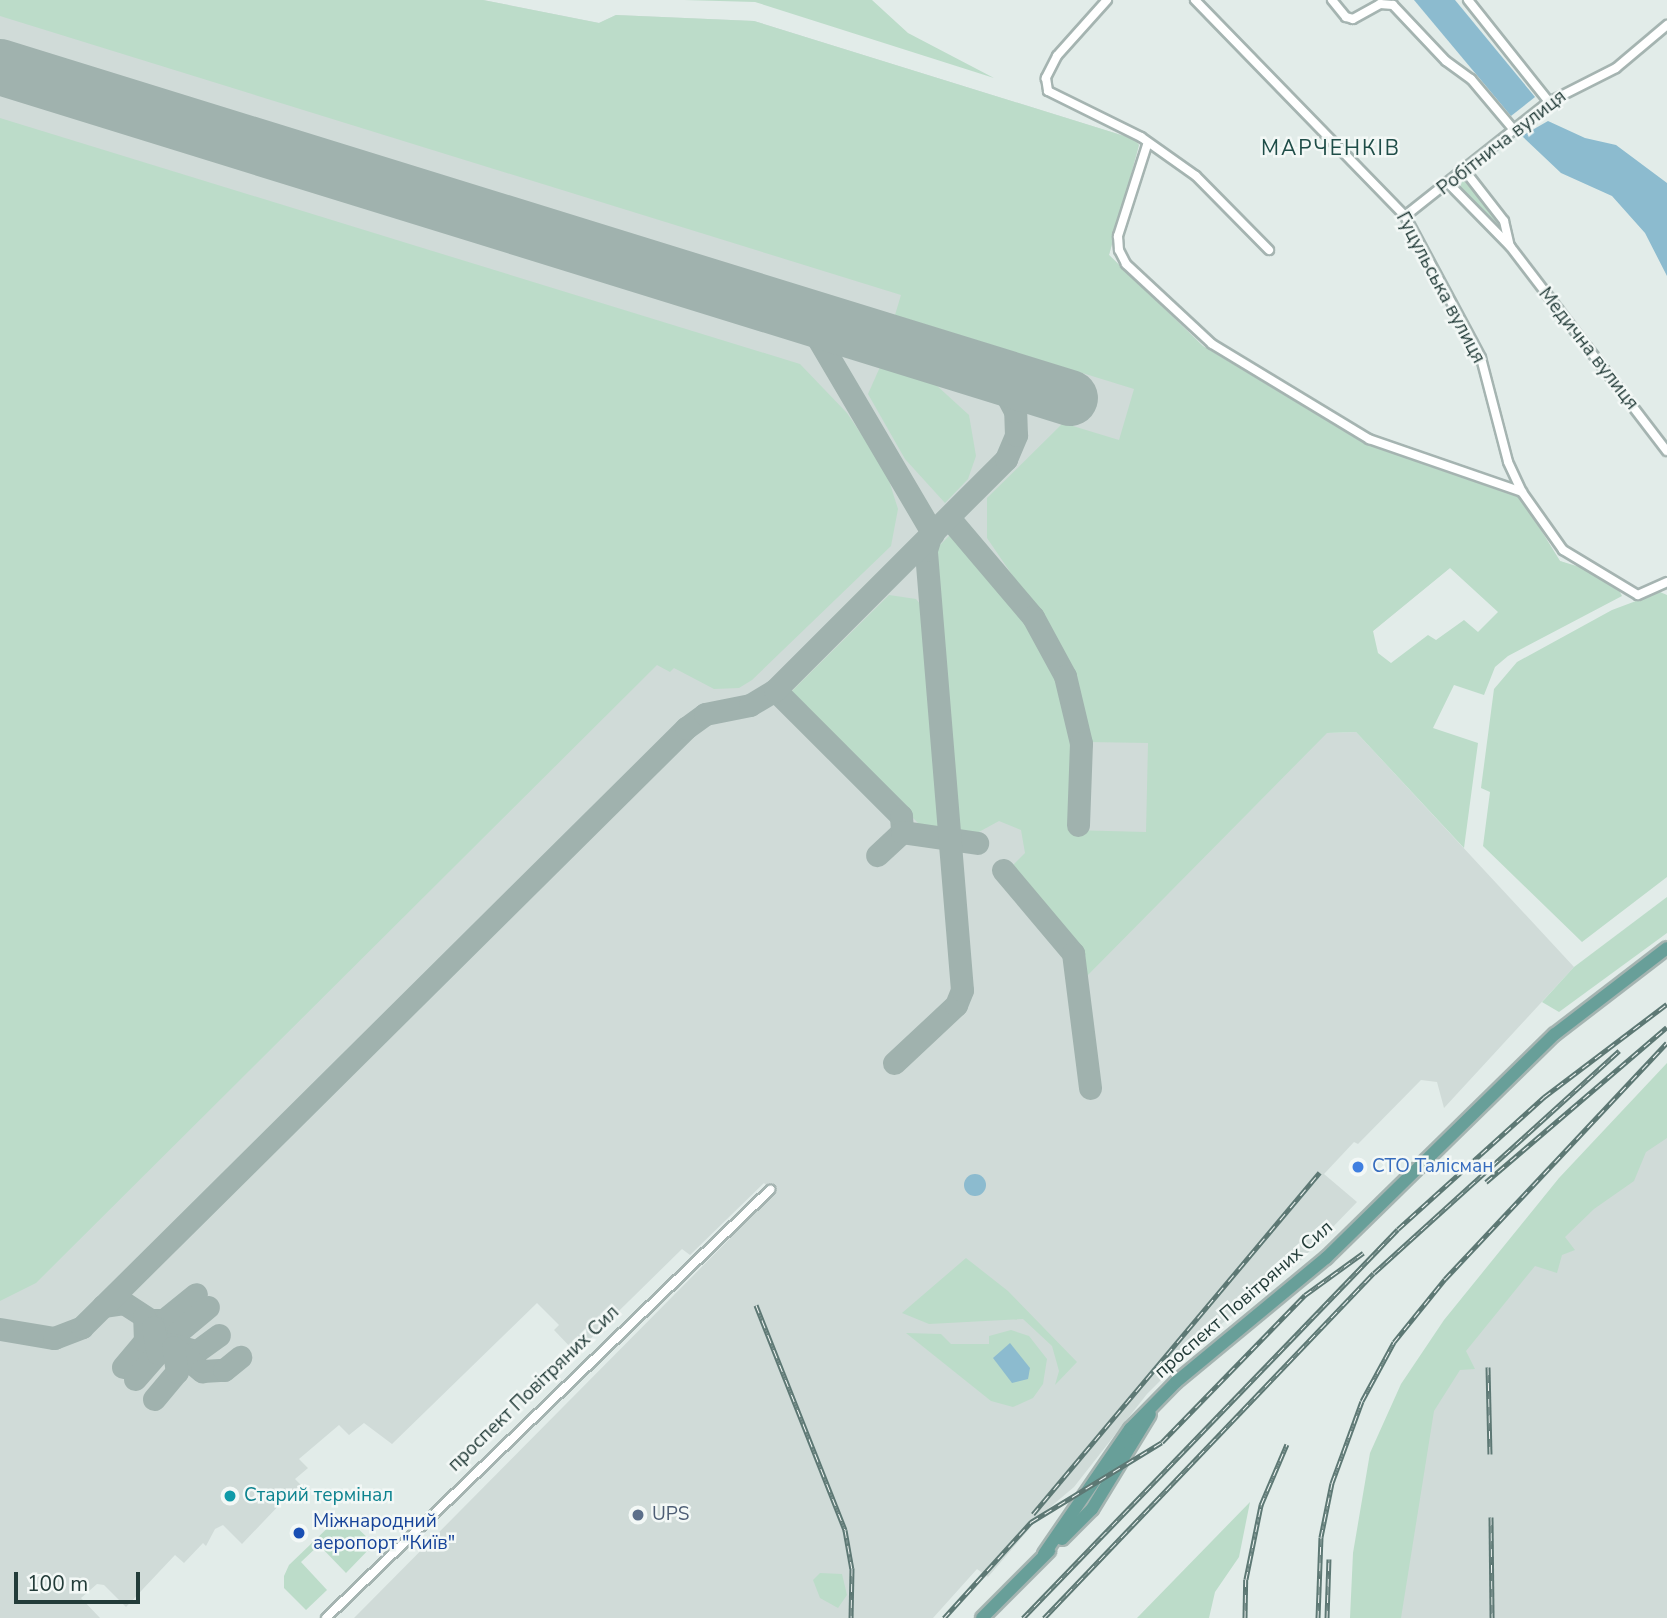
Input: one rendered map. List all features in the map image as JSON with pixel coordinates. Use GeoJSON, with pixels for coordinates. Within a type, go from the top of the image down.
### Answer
{"type":"FeatureCollection","features":[{"type":"Feature","properties":{"kind":"main road","name":"проспект Повітряних Сил"},"geometry":{"type":"LineString","coordinates":[[982,1618],[1092,1509],[1158,1402],[1205,1355],[1326,1258],[1555,1034],[1667,948]]}},
{"type":"Feature","properties":{"kind":"street"},"geometry":{"type":"LineString","coordinates":[[1107,0],[1069,41],[1050,68],[1045,86],[1056,96],[1141,137],[1147,145],[1196,176],[1269,250]]}},
{"type":"Feature","properties":{"kind":"street","name":"Гуцульська вулиця"},"geometry":{"type":"LineString","coordinates":[[1195,0],[1405,216],[1481,358],[1508,462],[1522,492],[1569,555],[1597,566],[1638,594],[1667,582]]}},
{"type":"Feature","properties":{"kind":"street"},"geometry":{"type":"LineString","coordinates":[[1332,0],[1346,17],[1353,19],[1380,4],[1393,5],[1446,61],[1471,79],[1514,130]]}},
{"type":"Feature","properties":{"kind":"street"},"geometry":{"type":"LineString","coordinates":[[1468,0],[1549,102]]}},
{"type":"Feature","properties":{"kind":"street","name":"Робітнича вулиця"},"geometry":{"type":"LineString","coordinates":[[1405,216],[1450,185],[1549,102],[1616,68],[1667,24]]}},
{"type":"Feature","properties":{"kind":"street"},"geometry":{"type":"LineString","coordinates":[[1147,145],[1118,236],[1119,250],[1126,264],[1212,344],[1369,439],[1522,492]]}},
{"type":"Feature","properties":{"kind":"street","name":"Медична вулиця"},"geometry":{"type":"LineString","coordinates":[[1469,168],[1469,176],[1503,221],[1510,246]]}},
{"type":"Feature","properties":{"kind":"street","name":"Медична вулиця"},"geometry":{"type":"LineString","coordinates":[[1450,185],[1510,246],[1667,451]]}},
{"type":"Feature","properties":{"kind":"street","name":"проспект Повітряних Сил"},"geometry":{"type":"LineString","coordinates":[[326,1618],[770,1190]]}},
{"type":"Feature","properties":{"kind":"shaded area"},"geometry":{"type":"Polygon","coordinates":[[[0,0],[483,0],[599,23],[616,15],[754,21],[1134,139],[1139,145],[1109,255],[1203,346],[1365,444],[1521,498],[1560,561],[1594,574],[1457,562],[1373,631],[1328,733],[1356,732],[1574,967],[1444,1108],[1437,1082],[1421,1080],[1358,1144],[1354,1142],[1324,1174],[1357,1202],[1298,1263],[1200,1341],[1147,1394],[1074,1487],[1042,1514],[988,1577],[977,1569],[933,1618],[354,1618],[774,1194],[764,1183],[690,1255],[682,1249],[576,1353],[554,1330],[559,1325],[537,1303],[392,1444],[364,1423],[349,1435],[339,1425],[299,1459],[308,1468],[295,1479],[304,1488],[290,1501],[285,1499],[242,1544],[223,1525],[215,1529],[206,1546],[203,1543],[184,1563],[175,1555],[126,1607],[104,1585],[97,1584],[81,1598],[100,1618],[0,1618],[0,0]]]}},
{"type":"Feature","properties":{"kind":"shaded area"},"geometry":{"type":"Polygon","coordinates":[[[1667,1119],[1667,1618],[1372,1618],[1400,1431],[1492,1295],[1667,1119]]]}},
{"type":"Feature","properties":{"kind":"green space"},"geometry":{"type":"Polygon","coordinates":[[[0,0],[483,0],[599,23],[616,15],[754,21],[1134,139],[1139,145],[1109,255],[1203,346],[1365,444],[1521,498],[1560,561],[1603,574],[1615,582],[1622,596],[1508,656],[1495,667],[1484,695],[1454,685],[1433,728],[1478,743],[1464,848],[1356,732],[1327,733],[1083,980],[1076,950],[1009,869],[1025,853],[1021,830],[999,821],[977,833],[959,832],[936,549],[951,534],[1008,595],[1044,649],[1069,722],[1074,758],[1070,830],[1146,832],[1148,743],[1088,742],[1081,700],[1058,642],[987,538],[987,498],[1063,423],[1119,440],[1134,389],[895,315],[901,295],[0,16],[0,0]],[[1450,568],[1373,631],[1378,653],[1391,663],[1428,635],[1436,640],[1464,620],[1478,632],[1498,612],[1450,568]]]}},
{"type":"Feature","properties":{"kind":"green space"},"geometry":{"type":"Polygon","coordinates":[[[684,0],[872,0],[908,33],[994,78],[755,2],[684,0]]]}},
{"type":"Feature","properties":{"kind":"green space"},"geometry":{"type":"Polygon","coordinates":[[[0,118],[800,364],[847,413],[886,471],[898,509],[891,546],[752,680],[739,688],[714,689],[674,668],[670,672],[657,665],[36,1283],[0,1301],[0,118]]]}},
{"type":"Feature","properties":{"kind":"green space"},"geometry":{"type":"Polygon","coordinates":[[[1463,179],[1502,222],[1505,237],[1459,190],[1463,179]]]}},
{"type":"Feature","properties":{"kind":"green space"},"geometry":{"type":"Polygon","coordinates":[[[880,367],[935,384],[969,415],[976,456],[968,479],[945,503],[905,459],[868,394],[880,367]]]}},
{"type":"Feature","properties":{"kind":"green space"},"geometry":{"type":"Polygon","coordinates":[[[1660,592],[1667,595],[1667,877],[1582,942],[1483,846],[1490,792],[1481,788],[1494,689],[1517,662],[1612,610],[1660,592]]]}},
{"type":"Feature","properties":{"kind":"green space"},"geometry":{"type":"Polygon","coordinates":[[[889,595],[916,599],[922,606],[940,830],[922,827],[789,694],[889,595]]]}},
{"type":"Feature","properties":{"kind":"green space"},"geometry":{"type":"Polygon","coordinates":[[[1667,897],[1667,933],[1559,1012],[1542,1002],[1574,967],[1667,897]]]}},
{"type":"Feature","properties":{"kind":"green space"},"geometry":{"type":"Polygon","coordinates":[[[1667,1063],[1667,1138],[1646,1152],[1634,1181],[1594,1209],[1565,1237],[1575,1250],[1562,1255],[1557,1273],[1535,1266],[1466,1351],[1475,1369],[1460,1370],[1434,1411],[1401,1618],[1350,1618],[1353,1553],[1370,1453],[1401,1384],[1444,1320],[1559,1178],[1667,1063]]]}},
{"type":"Feature","properties":{"kind":"green space"},"geometry":{"type":"Polygon","coordinates":[[[966,1258],[1008,1291],[1077,1362],[1055,1385],[1059,1371],[1052,1346],[1023,1319],[929,1324],[902,1313],[966,1258]]]}},
{"type":"Feature","properties":{"kind":"green space"},"geometry":{"type":"Polygon","coordinates":[[[1011,1330],[1029,1336],[1047,1359],[1043,1384],[1033,1398],[1013,1407],[991,1401],[906,1333],[941,1334],[951,1344],[989,1344],[989,1336],[1011,1330]]]}},
{"type":"Feature","properties":{"kind":"green space"},"geometry":{"type":"Polygon","coordinates":[[[1250,1502],[1239,1557],[1215,1592],[1209,1618],[1137,1618],[1250,1502]]]}},
{"type":"Feature","properties":{"kind":"green space"},"geometry":{"type":"Polygon","coordinates":[[[338,1518],[348,1519],[374,1544],[346,1573],[319,1545],[301,1562],[327,1590],[306,1610],[284,1588],[284,1576],[289,1565],[338,1518]]]}},
{"type":"Feature","properties":{"kind":"green space"},"geometry":{"type":"Polygon","coordinates":[[[820,1573],[842,1574],[847,1595],[838,1608],[820,1598],[813,1580],[820,1573]]]}},
{"type":"Feature","properties":{"kind":"water"},"geometry":{"type":"Polygon","coordinates":[[[1414,0],[1455,0],[1535,97],[1511,116],[1414,0]]]}},
{"type":"Feature","properties":{"kind":"water"},"geometry":{"type":"Polygon","coordinates":[[[1548,121],[1585,138],[1616,145],[1667,183],[1667,276],[1645,233],[1612,196],[1561,173],[1522,136],[1548,121]]]}},
{"type":"Feature","properties":{"kind":"water"},"geometry":{"type":"Polygon","coordinates":[[[971,1174],[979,1174],[986,1181],[986,1189],[979,1196],[971,1196],[964,1189],[964,1181],[971,1174]]]}},
{"type":"Feature","properties":{"kind":"water"},"geometry":{"type":"Polygon","coordinates":[[[1010,1343],[1030,1368],[1028,1379],[1012,1383],[993,1358],[1010,1343]]]}},
{"type":"Feature","properties":{"kind":"taxiway"},"geometry":{"type":"LineString","coordinates":[[804,315],[933,534]]}},
{"type":"Feature","properties":{"kind":"taxiway"},"geometry":{"type":"LineString","coordinates":[[0,1329],[54,1338],[82,1327],[686,728],[705,714],[750,705],[775,690],[1006,459],[1016,435],[1015,411],[1001,385],[977,370]]}},
{"type":"Feature","properties":{"kind":"taxiway"},"geometry":{"type":"LineString","coordinates":[[949,518],[1033,617],[1065,676],[1081,743],[1078,825]]}},
{"type":"Feature","properties":{"kind":"taxiway"},"geometry":{"type":"LineString","coordinates":[[894,1063],[956,1005],[962,990],[926,550],[930,537]]}},
{"type":"Feature","properties":{"kind":"taxiway"},"geometry":{"type":"LineString","coordinates":[[775,690],[901,816],[902,832],[877,855]]}},
{"type":"Feature","properties":{"kind":"taxiway"},"geometry":{"type":"LineString","coordinates":[[902,832],[977,843]]}},
{"type":"Feature","properties":{"kind":"taxiway"},"geometry":{"type":"LineString","coordinates":[[1003,870],[1073,953],[1090,1088]]}},
{"type":"Feature","properties":{"kind":"taxiway"},"geometry":{"type":"LineString","coordinates":[[103,1306],[124,1303],[150,1320],[164,1320],[196,1294]]}},
{"type":"Feature","properties":{"kind":"taxiway"},"geometry":{"type":"LineString","coordinates":[[151,1325],[163,1332],[178,1332],[208,1307]]}},
{"type":"Feature","properties":{"kind":"taxiway"},"geometry":{"type":"LineString","coordinates":[[123,1367],[145,1341],[144,1317]]}},
{"type":"Feature","properties":{"kind":"taxiway"},"geometry":{"type":"LineString","coordinates":[[135,1379],[158,1353],[153,1327]]}},
{"type":"Feature","properties":{"kind":"taxiway"},"geometry":{"type":"LineString","coordinates":[[170,1344],[197,1351],[219,1335]]}},
{"type":"Feature","properties":{"kind":"taxiway"},"geometry":{"type":"LineString","coordinates":[[173,1347],[202,1371],[224,1370],[240,1357]]}},
{"type":"Feature","properties":{"kind":"taxiway"},"geometry":{"type":"LineString","coordinates":[[154,1399],[177,1372],[173,1347]]}},
{"type":"Feature","properties":{"kind":"runway"},"geometry":{"type":"LineString","coordinates":[[0,67],[1070,398]]}},
{"type":"Feature","properties":{"kind":"railway"},"geometry":{"type":"LineString","coordinates":[[1023,1618],[1398,1229],[1544,1097],[1667,1004]]}},
{"type":"Feature","properties":{"kind":"railway"},"geometry":{"type":"LineString","coordinates":[[1486,1182],[1667,1027]]}},
{"type":"Feature","properties":{"kind":"railway"},"geometry":{"type":"LineString","coordinates":[[1318,1618],[1321,1537],[1332,1483],[1362,1401],[1394,1342],[1445,1279],[1667,1043]]}},
{"type":"Feature","properties":{"kind":"railway"},"geometry":{"type":"LineString","coordinates":[[1044,1618],[1374,1273],[1619,1051]]}},
{"type":"Feature","properties":{"kind":"railway"},"geometry":{"type":"LineString","coordinates":[[1033,1514],[1320,1172]]}},
{"type":"Feature","properties":{"kind":"railway"},"geometry":{"type":"LineString","coordinates":[[944,1618],[1031,1522],[1162,1442],[1305,1295],[1363,1253]]}},
{"type":"Feature","properties":{"kind":"railway"},"geometry":{"type":"LineString","coordinates":[[756,1305],[845,1530],[852,1568],[851,1618]]}},
{"type":"Feature","properties":{"kind":"railway"},"geometry":{"type":"LineString","coordinates":[[1488,1367],[1490,1454]]}},
{"type":"Feature","properties":{"kind":"railway"},"geometry":{"type":"LineString","coordinates":[[1245,1618],[1246,1579],[1261,1505],[1287,1444]]}},
{"type":"Feature","properties":{"kind":"railway"},"geometry":{"type":"LineString","coordinates":[[1491,1517],[1492,1618]]}},
{"type":"Feature","properties":{"kind":"railway"},"geometry":{"type":"LineString","coordinates":[[1327,1618],[1329,1559]]}},
{"type":"Feature","properties":{"kind":"place","name":"СТО Талісман"},"geometry":{"type":"Point","coordinates":[1358,1167]}},
{"type":"Feature","properties":{"kind":"place","name":"Старий термінал"},"geometry":{"type":"Point","coordinates":[230,1496]}},
{"type":"Feature","properties":{"kind":"place","name":"UPS"},"geometry":{"type":"Point","coordinates":[638,1515]}},
{"type":"Feature","properties":{"kind":"place","name":"Міжнародний аеропорт \"Київ\""},"geometry":{"type":"Point","coordinates":[299,1533]}},
{"type":"Feature","properties":{"kind":"district","name":"МАРЧЕНКІВ"},"geometry":{"type":"Point","coordinates":[1331,148]}}]}
